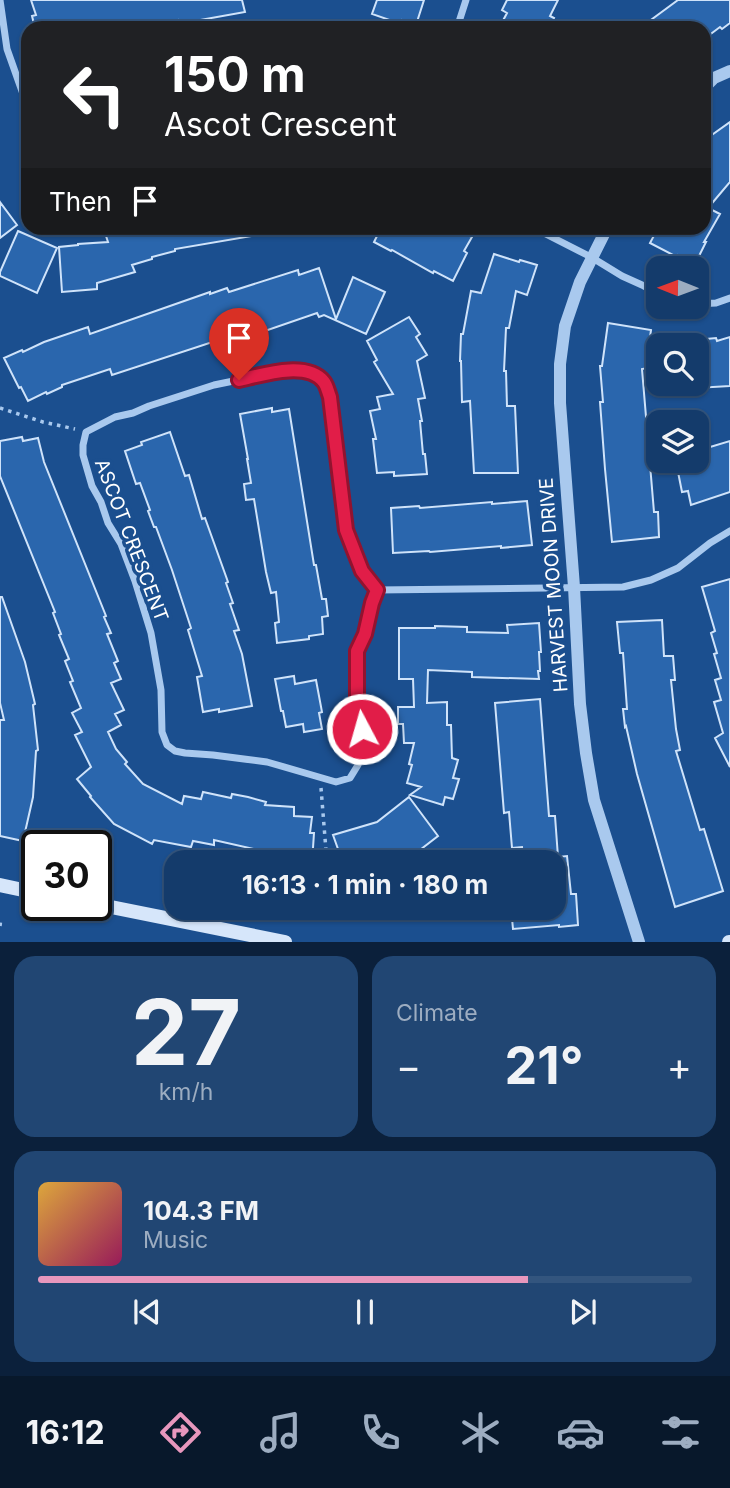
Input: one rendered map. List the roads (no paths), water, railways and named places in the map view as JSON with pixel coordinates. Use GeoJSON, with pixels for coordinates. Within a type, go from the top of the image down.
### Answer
{"type":"FeatureCollection","features":[{"type":"Feature","properties":{"kind":"main road"},"geometry":{"type":"LineString","coordinates":[[0,885],[21,889]]}},
{"type":"Feature","properties":{"kind":"main road"},"geometry":{"type":"LineString","coordinates":[[112,907],[285,942]]}},
{"type":"Feature","properties":{"kind":"street"},"geometry":{"type":"LineString","coordinates":[[459,21],[466,0]]}},
{"type":"Feature","properties":{"kind":"street"},"geometry":{"type":"LineString","coordinates":[[0,1],[7,49],[21,88]]}},
{"type":"Feature","properties":{"kind":"street"},"geometry":{"type":"LineString","coordinates":[[711,82],[730,71]]}},
{"type":"Feature","properties":{"kind":"street"},"geometry":{"type":"LineString","coordinates":[[548,235],[646,287]]}},
{"type":"Feature","properties":{"kind":"street","name":"HARVEST MOON DRIVE"},"geometry":{"type":"LineString","coordinates":[[603,235],[580,282],[565,326],[560,364],[560,403],[580,704],[586,753],[594,800],[639,942]]}},
{"type":"Feature","properties":{"kind":"street"},"geometry":{"type":"LineString","coordinates":[[709,303],[730,298]]}},
{"type":"Feature","properties":{"kind":"street","name":"ASCOT CRESCENT"},"geometry":{"type":"LineString","coordinates":[[287,370],[313,373],[323,381],[330,397],[346,530],[362,571],[377,590],[365,634],[357,651],[357,713],[362,729],[361,747],[358,765],[349,778],[336,782],[267,762],[175,751],[167,745],[162,732],[161,691],[151,633],[135,581],[121,544],[108,523],[92,486],[83,455],[86,432],[115,417],[214,385],[287,370]]}},
{"type":"Feature","properties":{"kind":"street"},"geometry":{"type":"LineString","coordinates":[[377,590],[623,587],[652,580],[678,568],[730,531]]}}]}
